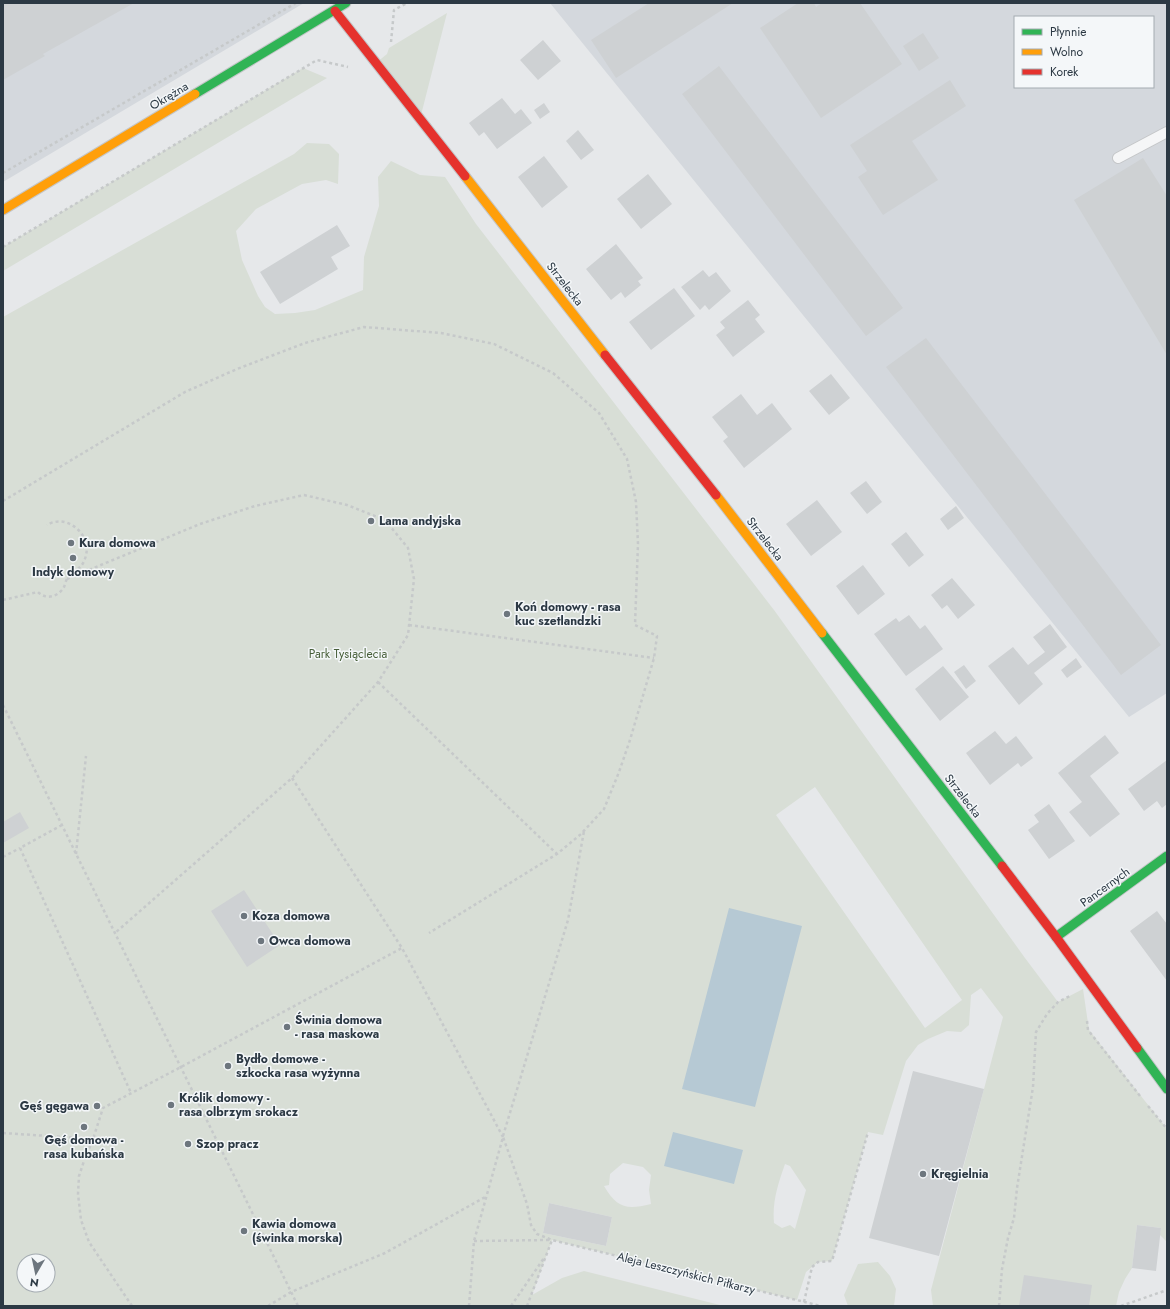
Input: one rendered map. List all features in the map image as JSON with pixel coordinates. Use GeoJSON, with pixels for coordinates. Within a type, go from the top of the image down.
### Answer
{"type":"FeatureCollection","features":[{"type":"Feature","properties":{"kind":"street","name":"Okrężna"},"geometry":{"type":"LineString","coordinates":[[3,210],[347,3]]}},
{"type":"Feature","properties":{"kind":"street","name":"Strzelecka"},"geometry":{"type":"LineString","coordinates":[[334,11],[719,499],[1056,937],[1167,1089]]}},
{"type":"Feature","properties":{"kind":"street","name":"Pancernych"},"geometry":{"type":"LineString","coordinates":[[1056,937],[1167,856]]}},
{"type":"Feature","properties":{"kind":"lane"},"geometry":{"type":"LineString","coordinates":[[1118,158],[1167,132]]}},
{"type":"Feature","properties":{"kind":"path"},"geometry":{"type":"LineString","coordinates":[[3,173],[296,3]]}},
{"type":"Feature","properties":{"kind":"path"},"geometry":{"type":"LineString","coordinates":[[389,48],[392,38],[394,10],[407,3]]}},
{"type":"Feature","properties":{"kind":"path"},"geometry":{"type":"LineString","coordinates":[[3,247],[317,60],[353,68]]}},
{"type":"Feature","properties":{"kind":"path"},"geometry":{"type":"LineString","coordinates":[[3,501],[185,392],[237,368],[306,343],[364,327],[441,333],[494,344],[553,373],[599,413],[627,459],[636,502],[638,544],[635,625],[657,636],[654,658],[630,740],[617,778],[604,809],[584,830],[557,854],[428,933]]}},
{"type":"Feature","properties":{"kind":"path"},"geometry":{"type":"LineString","coordinates":[[67,579],[200,524],[255,506],[304,495],[348,505],[385,520],[408,548],[414,579],[408,636],[378,682],[292,778],[115,933]]}},
{"type":"Feature","properties":{"kind":"path"},"geometry":{"type":"LineString","coordinates":[[3,600],[38,592],[43,596],[50,597],[57,594],[63,589],[67,579],[84,563],[86,540],[78,529],[68,523],[57,521],[47,525]]}},
{"type":"Feature","properties":{"kind":"path"},"geometry":{"type":"LineString","coordinates":[[409,625],[654,658]]}},
{"type":"Feature","properties":{"kind":"path"},"geometry":{"type":"LineString","coordinates":[[378,682],[557,854]]}},
{"type":"Feature","properties":{"kind":"path"},"geometry":{"type":"LineString","coordinates":[[3,705],[298,1306]]}},
{"type":"Feature","properties":{"kind":"path"},"geometry":{"type":"LineString","coordinates":[[76,855],[86,756]]}},
{"type":"Feature","properties":{"kind":"path"},"geometry":{"type":"LineString","coordinates":[[292,778],[402,948],[503,1137],[527,1204],[531,1225],[537,1234],[552,1240]]}},
{"type":"Feature","properties":{"kind":"path"},"geometry":{"type":"LineString","coordinates":[[3,857],[62,825]]}},
{"type":"Feature","properties":{"kind":"path"},"geometry":{"type":"LineString","coordinates":[[469,1306],[474,1241],[503,1137],[568,920],[584,830]]}},
{"type":"Feature","properties":{"kind":"path"},"geometry":{"type":"LineString","coordinates":[[20,848],[131,1093]]}},
{"type":"Feature","properties":{"kind":"path"},"geometry":{"type":"LineString","coordinates":[[132,1306],[89,1242],[81,1220],[78,1194],[79,1176],[103,1108],[181,1068],[402,948]]}},
{"type":"Feature","properties":{"kind":"path"},"geometry":{"type":"LineString","coordinates":[[999,1306],[1002,1269],[1008,1238],[1014,1218],[1017,1188],[1033,1087],[1036,1032],[1046,1014],[1058,1002],[1070,995]]}},
{"type":"Feature","properties":{"kind":"path"},"geometry":{"type":"LineString","coordinates":[[804,1302],[812,1267],[818,1262],[832,1261],[868,1132]]}},
{"type":"Feature","properties":{"kind":"path"},"geometry":{"type":"LineString","coordinates":[[3,1133],[93,1139]]}},
{"type":"Feature","properties":{"kind":"path"},"geometry":{"type":"LineString","coordinates":[[268,1306],[291,1292],[385,1253],[487,1196]]}},
{"type":"Feature","properties":{"kind":"path"},"geometry":{"type":"LineString","coordinates":[[474,1241],[552,1240]]}},
{"type":"Feature","properties":{"kind":"path"},"geometry":{"type":"LineString","coordinates":[[527,1306],[552,1240]]}},
{"type":"Feature","properties":{"kind":"path","name":"Aleja Leszczyńskich Piłkarzy"},"geometry":{"type":"LineString","coordinates":[[552,1240],[821,1306]]}},
{"type":"Feature","properties":{"kind":"path"},"geometry":{"type":"LineString","coordinates":[[511,1306],[547,1254]]}},
{"type":"Feature","properties":{"kind":"path"},"geometry":{"type":"LineString","coordinates":[[1120,1306],[1167,1290]]}},
{"type":"Feature","properties":{"kind":"shaded area"},"geometry":{"type":"Polygon","coordinates":[[[3,3],[304,3],[3,182],[3,3]]]}},
{"type":"Feature","properties":{"kind":"shaded area"},"geometry":{"type":"Polygon","coordinates":[[[550,3],[1167,3],[1167,693],[1129,717],[550,3]]]}},
{"type":"Feature","properties":{"kind":"green space"},"geometry":{"type":"Polygon","coordinates":[[[447,13],[420,119],[376,63],[387,54],[389,48],[447,13]]]}},
{"type":"Feature","properties":{"kind":"green space"},"geometry":{"type":"Polygon","coordinates":[[[303,68],[327,78],[3,271],[3,247],[303,68]]]}},
{"type":"Feature","properties":{"kind":"green space","name":"Park Tysiąclecia"},"geometry":{"type":"Polygon","coordinates":[[[307,143],[329,144],[339,154],[338,184],[326,180],[302,184],[256,209],[236,231],[242,260],[258,296],[265,307],[275,314],[315,310],[363,290],[364,257],[379,206],[378,177],[391,161],[420,175],[445,177],[476,224],[774,610],[1058,1002],[1083,989],[1089,1030],[1167,1129],[1167,1242],[1160,1235],[1161,1228],[1137,1225],[1132,1268],[1119,1292],[1116,1306],[933,1306],[931,1290],[1003,1017],[981,988],[971,995],[969,1025],[961,1032],[947,1031],[928,1039],[918,1045],[906,1061],[883,1135],[868,1132],[832,1261],[818,1262],[806,1272],[797,1300],[552,1240],[532,1295],[562,1278],[584,1271],[724,1306],[3,1306],[3,317],[294,154],[307,143]],[[815,787],[776,815],[925,1028],[962,1000],[815,787]],[[623,1163],[610,1174],[609,1185],[604,1186],[613,1199],[623,1206],[635,1207],[651,1204],[649,1190],[651,1175],[643,1167],[623,1163]],[[785,1164],[775,1200],[774,1223],[782,1228],[790,1225],[795,1229],[806,1190],[790,1166],[785,1164]],[[549,1203],[543,1233],[606,1246],[612,1217],[549,1203]]]}},
{"type":"Feature","properties":{"kind":"green space"},"geometry":{"type":"Polygon","coordinates":[[[878,1262],[890,1276],[896,1289],[894,1306],[848,1306],[844,1295],[858,1264],[878,1262]]]}},
{"type":"Feature","properties":{"kind":"water"},"geometry":{"type":"Polygon","coordinates":[[[729,908],[802,926],[755,1107],[682,1089],[729,908]]]}},
{"type":"Feature","properties":{"kind":"water"},"geometry":{"type":"Polygon","coordinates":[[[673,1132],[743,1150],[734,1184],[664,1166],[673,1132]]]}},
{"type":"Feature","properties":{"kind":"building"},"geometry":{"type":"Polygon","coordinates":[[[3,3],[134,3],[43,54],[45,56],[3,80],[3,3]]]}},
{"type":"Feature","properties":{"kind":"building"},"geometry":{"type":"Polygon","coordinates":[[[649,3],[733,3],[616,78],[591,40],[649,3]]]}},
{"type":"Feature","properties":{"kind":"building"},"geometry":{"type":"Polygon","coordinates":[[[798,3],[814,3],[816,7],[822,3],[860,3],[902,64],[821,118],[760,28],[798,3]]]}},
{"type":"Feature","properties":{"kind":"building"},"geometry":{"type":"Polygon","coordinates":[[[923,33],[939,58],[919,71],[903,46],[923,33]]]}},
{"type":"Feature","properties":{"kind":"building"},"geometry":{"type":"Polygon","coordinates":[[[543,40],[561,61],[538,80],[520,60],[543,40]]]}},
{"type":"Feature","properties":{"kind":"building"},"geometry":{"type":"Polygon","coordinates":[[[719,66],[903,308],[866,336],[682,94],[719,66]]]}},
{"type":"Feature","properties":{"kind":"building"},"geometry":{"type":"Polygon","coordinates":[[[950,80],[966,106],[912,141],[938,180],[883,215],[858,177],[867,171],[850,145],[950,80]]]}},
{"type":"Feature","properties":{"kind":"building"},"geometry":{"type":"Polygon","coordinates":[[[502,98],[515,114],[521,109],[532,123],[497,149],[484,132],[479,136],[469,123],[502,98]]]}},
{"type":"Feature","properties":{"kind":"building"},"geometry":{"type":"Polygon","coordinates":[[[544,103],[550,112],[540,119],[534,110],[544,103]]]}},
{"type":"Feature","properties":{"kind":"building"},"geometry":{"type":"Polygon","coordinates":[[[578,130],[594,150],[581,160],[566,141],[578,130]]]}},
{"type":"Feature","properties":{"kind":"building"},"geometry":{"type":"Polygon","coordinates":[[[544,156],[568,187],[542,208],[518,177],[544,156]]]}},
{"type":"Feature","properties":{"kind":"building"},"geometry":{"type":"Polygon","coordinates":[[[1143,158],[1167,196],[1167,355],[1074,200],[1143,158]]]}},
{"type":"Feature","properties":{"kind":"building"},"geometry":{"type":"Polygon","coordinates":[[[648,174],[672,204],[641,229],[617,199],[648,174]]]}},
{"type":"Feature","properties":{"kind":"building"},"geometry":{"type":"Polygon","coordinates":[[[337,225],[350,246],[331,257],[338,269],[280,304],[260,272],[337,225]]]}},
{"type":"Feature","properties":{"kind":"building"},"geometry":{"type":"Polygon","coordinates":[[[616,244],[643,278],[638,281],[641,285],[625,298],[621,292],[611,300],[586,269],[616,244]]]}},
{"type":"Feature","properties":{"kind":"building"},"geometry":{"type":"Polygon","coordinates":[[[703,270],[709,277],[716,272],[731,291],[709,310],[705,305],[700,310],[681,287],[703,270]]]}},
{"type":"Feature","properties":{"kind":"building"},"geometry":{"type":"Polygon","coordinates":[[[674,288],[695,316],[651,350],[629,322],[674,288]]]}},
{"type":"Feature","properties":{"kind":"building"},"geometry":{"type":"Polygon","coordinates":[[[748,300],[760,315],[755,319],[765,332],[733,357],[716,335],[725,328],[720,322],[748,300]]]}},
{"type":"Feature","properties":{"kind":"building"},"geometry":{"type":"Polygon","coordinates":[[[926,338],[1161,645],[1121,675],[886,367],[926,338]]]}},
{"type":"Feature","properties":{"kind":"building"},"geometry":{"type":"Polygon","coordinates":[[[831,374],[850,398],[829,415],[809,391],[831,374]]]}},
{"type":"Feature","properties":{"kind":"building"},"geometry":{"type":"Polygon","coordinates":[[[741,394],[757,415],[772,403],[792,429],[744,468],[723,441],[728,437],[712,417],[741,394]]]}},
{"type":"Feature","properties":{"kind":"building"},"geometry":{"type":"Polygon","coordinates":[[[866,481],[882,502],[867,514],[850,493],[866,481]]]}},
{"type":"Feature","properties":{"kind":"building"},"geometry":{"type":"Polygon","coordinates":[[[817,500],[842,532],[811,556],[786,524],[817,500]]]}},
{"type":"Feature","properties":{"kind":"building"},"geometry":{"type":"Polygon","coordinates":[[[956,506],[964,518],[948,530],[940,519],[956,506]]]}},
{"type":"Feature","properties":{"kind":"building"},"geometry":{"type":"Polygon","coordinates":[[[906,532],[924,555],[909,567],[891,544],[906,532]]]}},
{"type":"Feature","properties":{"kind":"building"},"geometry":{"type":"Polygon","coordinates":[[[863,565],[885,594],[858,615],[836,586],[863,565]]]}},
{"type":"Feature","properties":{"kind":"building"},"geometry":{"type":"Polygon","coordinates":[[[952,578],[975,605],[958,619],[947,605],[942,609],[931,595],[952,578]]]}},
{"type":"Feature","properties":{"kind":"building"},"geometry":{"type":"Polygon","coordinates":[[[909,615],[920,629],[925,625],[943,649],[906,676],[874,634],[896,618],[899,622],[909,615]]]}},
{"type":"Feature","properties":{"kind":"building"},"geometry":{"type":"Polygon","coordinates":[[[1050,624],[1067,647],[1034,673],[1043,684],[1019,705],[988,666],[1013,647],[1028,665],[1045,652],[1033,637],[1050,624]]]}},
{"type":"Feature","properties":{"kind":"building"},"geometry":{"type":"Polygon","coordinates":[[[1076,658],[1082,667],[1067,678],[1061,670],[1076,658]]]}},
{"type":"Feature","properties":{"kind":"building"},"geometry":{"type":"Polygon","coordinates":[[[964,665],[976,681],[966,689],[954,672],[964,665]]]}},
{"type":"Feature","properties":{"kind":"building"},"geometry":{"type":"Polygon","coordinates":[[[943,666],[969,697],[940,721],[915,689],[943,666]]]}},
{"type":"Feature","properties":{"kind":"building"},"geometry":{"type":"Polygon","coordinates":[[[995,731],[1006,744],[1016,736],[1033,758],[1021,767],[1018,763],[990,785],[966,753],[995,731]]]}},
{"type":"Feature","properties":{"kind":"building"},"geometry":{"type":"Polygon","coordinates":[[[1105,735],[1119,753],[1090,776],[1120,814],[1090,837],[1069,812],[1082,802],[1058,773],[1105,735]]]}},
{"type":"Feature","properties":{"kind":"building"},"geometry":{"type":"Polygon","coordinates":[[[1167,760],[1167,804],[1162,808],[1157,801],[1144,811],[1128,789],[1167,760]]]}},
{"type":"Feature","properties":{"kind":"building"},"geometry":{"type":"Polygon","coordinates":[[[1049,804],[1075,841],[1049,859],[1028,830],[1039,822],[1034,815],[1049,804]]]}},
{"type":"Feature","properties":{"kind":"building"},"geometry":{"type":"Polygon","coordinates":[[[20,812],[29,828],[3,843],[3,822],[20,812]]]}},
{"type":"Feature","properties":{"kind":"building"},"geometry":{"type":"Polygon","coordinates":[[[244,890],[280,945],[247,967],[211,911],[244,890]]]}},
{"type":"Feature","properties":{"kind":"building"},"geometry":{"type":"Polygon","coordinates":[[[1157,911],[1167,924],[1167,981],[1130,931],[1157,911]]]}},
{"type":"Feature","properties":{"kind":"building","name":"Kręgielnia"},"geometry":{"type":"Polygon","coordinates":[[[913,1071],[984,1089],[939,1256],[869,1238],[913,1071]]]}},
{"type":"Feature","properties":{"kind":"building"},"geometry":{"type":"Polygon","coordinates":[[[549,1203],[612,1217],[606,1246],[543,1233],[549,1203]]]}},
{"type":"Feature","properties":{"kind":"building"},"geometry":{"type":"Polygon","coordinates":[[[1137,1225],[1161,1228],[1156,1271],[1132,1268],[1137,1225]]]}},
{"type":"Feature","properties":{"kind":"building"},"geometry":{"type":"Polygon","coordinates":[[[1024,1275],[1092,1285],[1089,1306],[1019,1306],[1024,1275]]]}},
{"type":"Feature","properties":{"kind":"traffic: fast"},"geometry":{"type":"LineString","coordinates":[[195,94],[346,3]]}},
{"type":"Feature","properties":{"kind":"traffic: fast"},"geometry":{"type":"LineString","coordinates":[[822,633],[1002,866]]}},
{"type":"Feature","properties":{"kind":"traffic: fast"},"geometry":{"type":"LineString","coordinates":[[1056,937],[1167,856]]}},
{"type":"Feature","properties":{"kind":"traffic: fast"},"geometry":{"type":"LineString","coordinates":[[1137,1048],[1167,1089]]}},
{"type":"Feature","properties":{"kind":"traffic: slow"},"geometry":{"type":"LineString","coordinates":[[3,210],[195,94]]}},
{"type":"Feature","properties":{"kind":"traffic: slow"},"geometry":{"type":"LineString","coordinates":[[465,176],[605,355]]}},
{"type":"Feature","properties":{"kind":"traffic: slow"},"geometry":{"type":"LineString","coordinates":[[716,495],[822,633]]}},
{"type":"Feature","properties":{"kind":"traffic: jam"},"geometry":{"type":"LineString","coordinates":[[335,11],[465,176]]}},
{"type":"Feature","properties":{"kind":"traffic: jam"},"geometry":{"type":"LineString","coordinates":[[605,355],[716,495]]}},
{"type":"Feature","properties":{"kind":"traffic: jam"},"geometry":{"type":"LineString","coordinates":[[1002,866],[1137,1048]]}},
{"type":"Feature","properties":{"kind":"place","name":"Lama andyjska"},"geometry":{"type":"Point","coordinates":[371,521]}},
{"type":"Feature","properties":{"kind":"place","name":"Kura domowa"},"geometry":{"type":"Point","coordinates":[71,543]}},
{"type":"Feature","properties":{"kind":"place","name":"Indyk domowy"},"geometry":{"type":"Point","coordinates":[73,558]}},
{"type":"Feature","properties":{"kind":"place","name":"Koń domowy - rasa kuc szetlandzki"},"geometry":{"type":"Point","coordinates":[507,614]}},
{"type":"Feature","properties":{"kind":"place","name":"Koza domowa"},"geometry":{"type":"Point","coordinates":[244,916]}},
{"type":"Feature","properties":{"kind":"place","name":"Owca domowa"},"geometry":{"type":"Point","coordinates":[261,941]}},
{"type":"Feature","properties":{"kind":"place","name":"Świnia domowa - rasa maskowa"},"geometry":{"type":"Point","coordinates":[287,1027]}},
{"type":"Feature","properties":{"kind":"place","name":"Bydło domowe - szkocka rasa wyżynna"},"geometry":{"type":"Point","coordinates":[228,1066]}},
{"type":"Feature","properties":{"kind":"place","name":"Królik domowy - rasa olbrzym srokacz"},"geometry":{"type":"Point","coordinates":[171,1105]}},
{"type":"Feature","properties":{"kind":"place","name":"Gęś gęgawa"},"geometry":{"type":"Point","coordinates":[97,1106]}},
{"type":"Feature","properties":{"kind":"place","name":"Gęś domowa - rasa kubańska"},"geometry":{"type":"Point","coordinates":[84,1127]}},
{"type":"Feature","properties":{"kind":"place","name":"Szop pracz"},"geometry":{"type":"Point","coordinates":[188,1144]}},
{"type":"Feature","properties":{"kind":"place","name":"Kręgielnia"},"geometry":{"type":"Point","coordinates":[923,1174]}},
{"type":"Feature","properties":{"kind":"place","name":"Kawia domowa (świnka morska)"},"geometry":{"type":"Point","coordinates":[244,1231]}}]}
